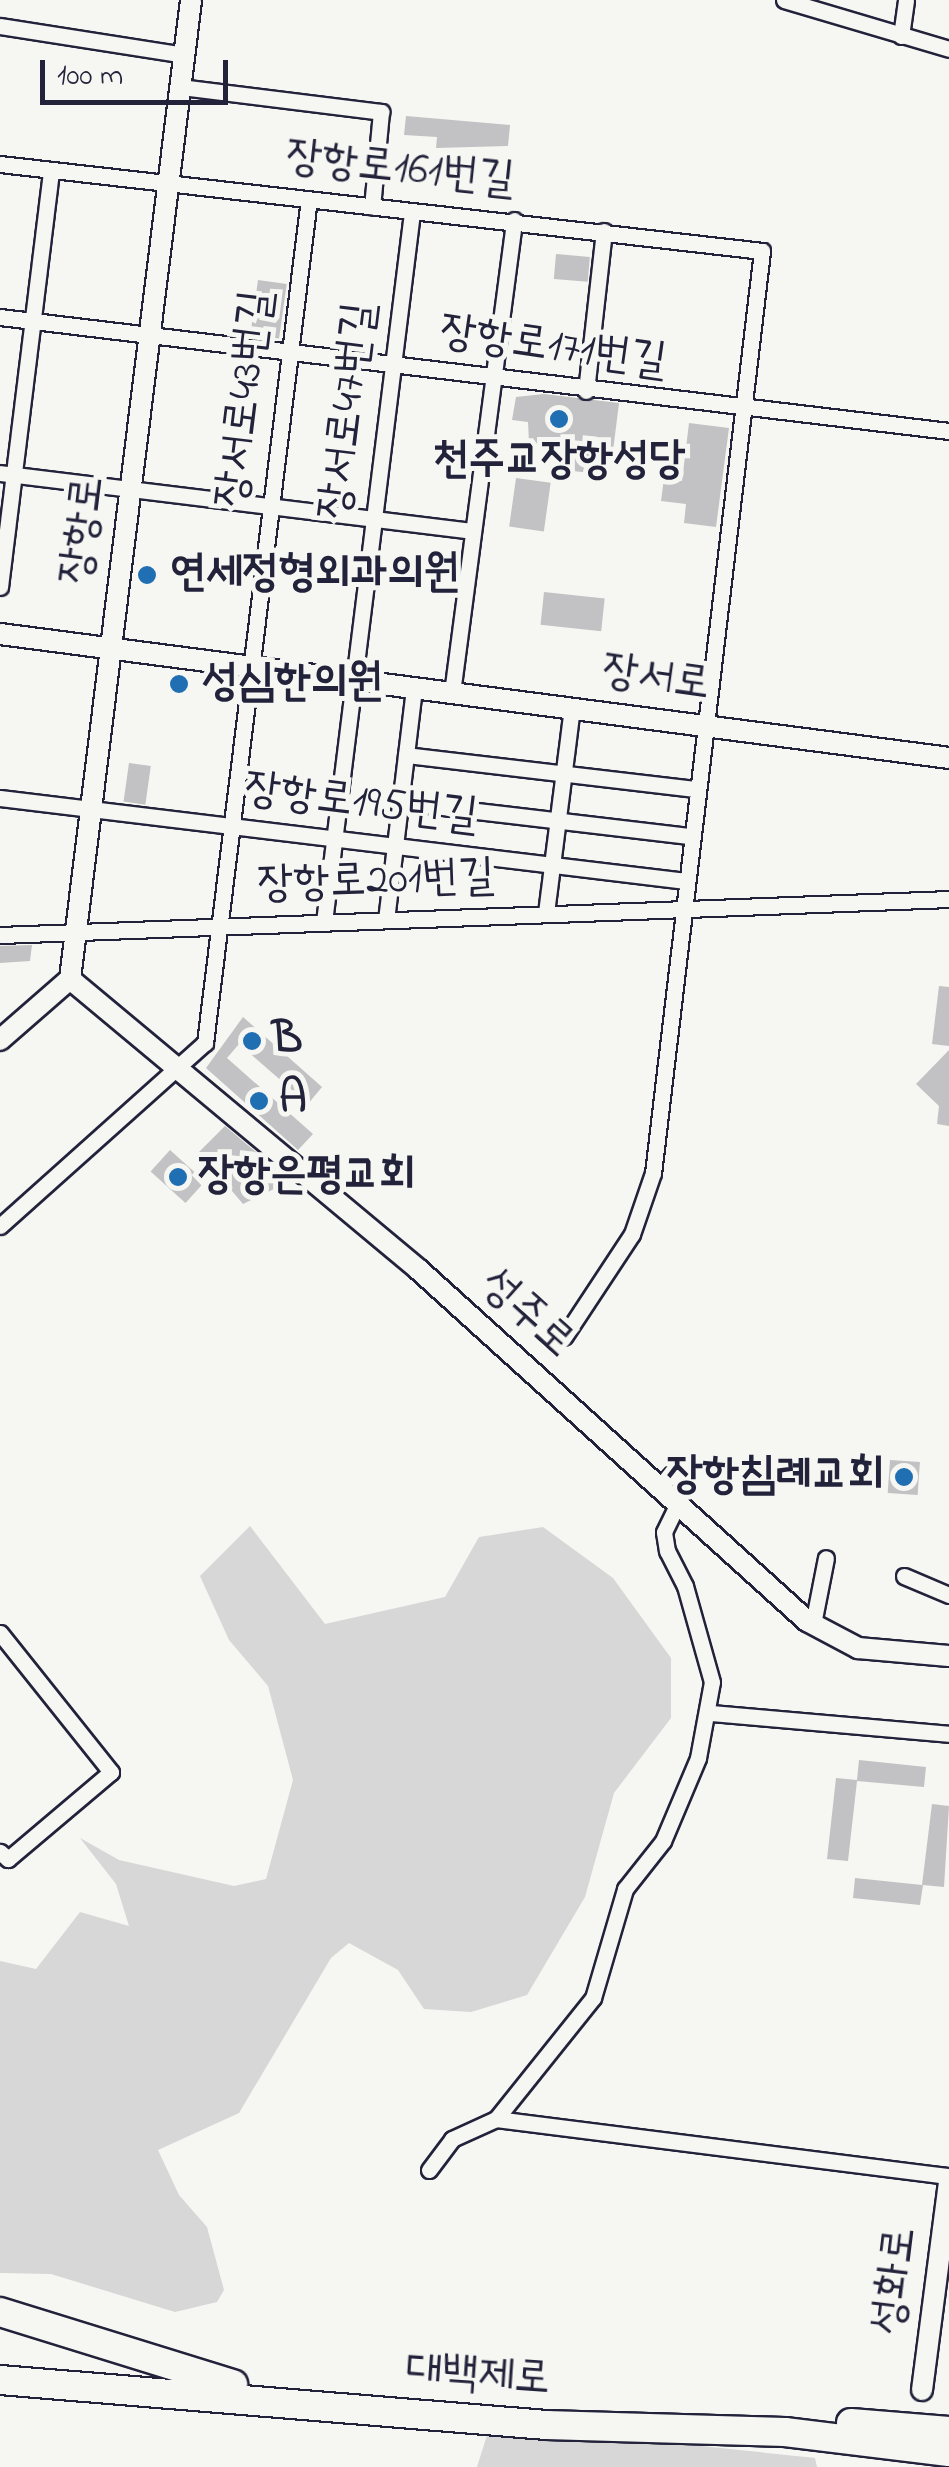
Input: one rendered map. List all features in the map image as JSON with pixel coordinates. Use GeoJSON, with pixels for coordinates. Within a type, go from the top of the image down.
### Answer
{"type":"FeatureCollection","features":[{"type":"Feature","properties":{"kind":"highway"},"geometry":{"type":"LineString","coordinates":[[0,2312],[234,2391]]}},
{"type":"Feature","properties":{"kind":"highway","name":"대백제로"},"geometry":{"type":"LineString","coordinates":[[0,2362],[546,2425],[785,2432],[949,2452]]}},
{"type":"Feature","properties":{"kind":"highway","name":"대백제로"},"geometry":{"type":"LineString","coordinates":[[0,2380],[949,2431]]}},
{"type":"Feature","properties":{"kind":"highway"},"geometry":{"type":"LineString","coordinates":[[0,2398],[139,2406],[234,2391]]}},
{"type":"Feature","properties":{"kind":"street","name":"장항로"},"geometry":{"type":"LineString","coordinates":[[70,979],[87,808],[191,0]]}},
{"type":"Feature","properties":{"kind":"street"},"geometry":{"type":"LineString","coordinates":[[784,0],[949,49]]}},
{"type":"Feature","properties":{"kind":"street"},"geometry":{"type":"LineString","coordinates":[[902,36],[906,0]]}},
{"type":"Feature","properties":{"kind":"street"},"geometry":{"type":"LineString","coordinates":[[0,26],[184,55]]}},
{"type":"Feature","properties":{"kind":"street"},"geometry":{"type":"LineString","coordinates":[[180,88],[381,112],[372,206]]}},
{"type":"Feature","properties":{"kind":"street","name":"장항로161번길"},"geometry":{"type":"LineString","coordinates":[[0,164],[412,212],[514,220],[762,252],[742,409]]}},
{"type":"Feature","properties":{"kind":"street"},"geometry":{"type":"LineString","coordinates":[[0,587],[7,474],[51,170]]}},
{"type":"Feature","properties":{"kind":"street","name":"장서로43번길"},"geometry":{"type":"LineString","coordinates":[[0,1226],[180,1070],[205,1043],[309,199]]}},
{"type":"Feature","properties":{"kind":"street","name":"장서로47번길"},"geometry":{"type":"LineString","coordinates":[[353,680],[412,212]]}},
{"type":"Feature","properties":{"kind":"street"},"geometry":{"type":"LineString","coordinates":[[452,693],[514,220]]}},
{"type":"Feature","properties":{"kind":"street"},"geometry":{"type":"LineString","coordinates":[[586,391],[604,231]]}},
{"type":"Feature","properties":{"kind":"street","name":"장항로171번길"},"geometry":{"type":"LineString","coordinates":[[0,318],[494,376],[586,391],[949,431]]}},
{"type":"Feature","properties":{"kind":"street"},"geometry":{"type":"LineString","coordinates":[[564,1338],[624,1248],[652,1173],[742,409]]}},
{"type":"Feature","properties":{"kind":"street"},"geometry":{"type":"LineString","coordinates":[[7,474],[472,531]]}},
{"type":"Feature","properties":{"kind":"street","name":"장서로"},"geometry":{"type":"LineString","coordinates":[[0,634],[949,758]]}},
{"type":"Feature","properties":{"kind":"street"},"geometry":{"type":"LineString","coordinates":[[324,922],[353,680]]}},
{"type":"Feature","properties":{"kind":"street"},"geometry":{"type":"LineString","coordinates":[[386,920],[414,688]]}},
{"type":"Feature","properties":{"kind":"street"},"geometry":{"type":"LineString","coordinates":[[546,913],[572,708]]}},
{"type":"Feature","properties":{"kind":"street"},"geometry":{"type":"LineString","coordinates":[[406,755],[696,790]]}},
{"type":"Feature","properties":{"kind":"street","name":"장항로195번길"},"geometry":{"type":"LineString","coordinates":[[0,798],[686,881]]}},
{"type":"Feature","properties":{"kind":"street"},"geometry":{"type":"LineString","coordinates":[[400,802],[691,836]]}},
{"type":"Feature","properties":{"kind":"street","name":"장항로201번길"},"geometry":{"type":"LineString","coordinates":[[0,935],[684,906],[949,900]]}},
{"type":"Feature","properties":{"kind":"street"},"geometry":{"type":"LineString","coordinates":[[0,1040],[70,979]]}},
{"type":"Feature","properties":{"kind":"street","name":"성주로"},"geometry":{"type":"LineString","coordinates":[[70,979],[418,1270],[813,1624],[858,1648],[949,1656]]}},
{"type":"Feature","properties":{"kind":"street"},"geometry":{"type":"LineString","coordinates":[[659,1488],[677,1468]]}},
{"type":"Feature","properties":{"kind":"street"},"geometry":{"type":"LineString","coordinates":[[430,2170],[452,2139],[496,2119],[592,1998],[626,1889],[663,1841],[710,1713],[712,1682],[664,1532],[677,1505]]}},
{"type":"Feature","properties":{"kind":"street"},"geometry":{"type":"LineString","coordinates":[[813,1624],[826,1558]]}},
{"type":"Feature","properties":{"kind":"street"},"geometry":{"type":"LineString","coordinates":[[904,1576],[949,1594]]}},
{"type":"Feature","properties":{"kind":"street"},"geometry":{"type":"LineString","coordinates":[[0,1633],[111,1772],[8,1858],[0,1852]]}},
{"type":"Feature","properties":{"kind":"street"},"geometry":{"type":"LineString","coordinates":[[710,1713],[949,1734]]}},
{"type":"Feature","properties":{"kind":"street"},"geometry":{"type":"LineString","coordinates":[[496,2119],[949,2179]]}},
{"type":"Feature","properties":{"kind":"street","name":"성화로"},"geometry":{"type":"LineString","coordinates":[[922,2390],[949,2179]]}},
{"type":"Feature","properties":{"kind":"shaded area"},"geometry":{"type":"Polygon","coordinates":[[[250,1526],[325,1624],[445,1597],[479,1537],[543,1527],[613,1578],[671,1658],[671,1718],[614,1793],[585,1897],[527,1995],[471,2012],[424,2009],[398,1970],[349,1943],[331,1958],[239,2113],[158,2150],[179,2195],[207,2227],[224,2290],[217,2302],[175,2312],[51,2274],[0,2273],[0,1961],[36,1969],[80,1912],[129,1926],[116,1884],[80,1838],[119,1860],[234,1886],[266,1879],[293,1780],[268,1686],[229,1640],[200,1576],[250,1526]]]}},
{"type":"Feature","properties":{"kind":"shaded area"},"geometry":{"type":"Polygon","coordinates":[[[488,2432],[692,2445],[815,2458],[817,2467],[477,2467],[488,2432]]]}},
{"type":"Feature","properties":{"kind":"building"},"geometry":{"type":"Polygon","coordinates":[[[406,116],[510,125],[508,146],[436,148],[437,137],[404,135],[406,116]]]}},
{"type":"Feature","properties":{"kind":"building"},"geometry":{"type":"Polygon","coordinates":[[[556,254],[590,257],[588,282],[554,279],[556,254]]]}},
{"type":"Feature","properties":{"kind":"building"},"geometry":{"type":"Polygon","coordinates":[[[258,280],[287,284],[279,339],[250,334],[258,280]]]}},
{"type":"Feature","properties":{"kind":"building"},"geometry":{"type":"Polygon","coordinates":[[[544,394],[619,403],[610,475],[563,470],[566,446],[529,443],[528,422],[512,420],[516,397],[544,394]]]}},
{"type":"Feature","properties":{"kind":"building"},"geometry":{"type":"Polygon","coordinates":[[[689,423],[729,428],[716,527],[684,523],[686,504],[661,501],[664,478],[682,481],[689,423]]]}},
{"type":"Feature","properties":{"kind":"building"},"geometry":{"type":"Polygon","coordinates":[[[516,478],[551,483],[544,531],[509,527],[516,478]]]}},
{"type":"Feature","properties":{"kind":"building"},"geometry":{"type":"Polygon","coordinates":[[[544,592],[605,598],[601,631],[541,625],[544,592]]]}},
{"type":"Feature","properties":{"kind":"building"},"geometry":{"type":"Polygon","coordinates":[[[129,763],[151,766],[145,805],[124,802],[129,763]]]}},
{"type":"Feature","properties":{"kind":"building"},"geometry":{"type":"Polygon","coordinates":[[[32,945],[30,961],[0,963],[0,946],[32,945]]]}},
{"type":"Feature","properties":{"kind":"building"},"geometry":{"type":"Polygon","coordinates":[[[939,986],[949,987],[949,1046],[932,1044],[939,986]]]}},
{"type":"Feature","properties":{"kind":"building"},"geometry":{"type":"Polygon","coordinates":[[[243,1017],[322,1087],[308,1104],[239,1044],[227,1058],[313,1134],[298,1150],[206,1068],[243,1017]]]}},
{"type":"Feature","properties":{"kind":"building"},"geometry":{"type":"Polygon","coordinates":[[[949,1050],[949,1126],[937,1124],[939,1106],[916,1084],[949,1050]]]}},
{"type":"Feature","properties":{"kind":"building"},"geometry":{"type":"Polygon","coordinates":[[[225,1126],[287,1178],[280,1186],[243,1204],[199,1152],[225,1126]]]}},
{"type":"Feature","properties":{"kind":"building","name":"장항은평교회"},"geometry":{"type":"Polygon","coordinates":[[[170,1150],[205,1181],[186,1203],[151,1172],[170,1150]]]}},
{"type":"Feature","properties":{"kind":"building","name":"장항침례교회"},"geometry":{"type":"Polygon","coordinates":[[[890,1460],[920,1462],[918,1495],[888,1493],[890,1460]]]}},
{"type":"Feature","properties":{"kind":"building"},"geometry":{"type":"Polygon","coordinates":[[[859,1760],[926,1767],[924,1787],[857,1781],[848,1861],[827,1859],[836,1778],[857,1780],[859,1760]]]}},
{"type":"Feature","properties":{"kind":"building"},"geometry":{"type":"Polygon","coordinates":[[[932,1804],[949,1806],[944,1887],[923,1885],[920,1905],[853,1898],[855,1878],[922,1885],[932,1804]]]}},
{"type":"Feature","properties":{"kind":"place","name":"천주교장항성당"},"geometry":{"type":"Point","coordinates":[559,419]}},
{"type":"Feature","properties":{"kind":"place","name":"연세정형외과의원"},"geometry":{"type":"Point","coordinates":[147,575]}},
{"type":"Feature","properties":{"kind":"place","name":"성심한의원"},"geometry":{"type":"Point","coordinates":[179,684]}},
{"type":"Feature","properties":{"kind":"place","name":"B"},"geometry":{"type":"Point","coordinates":[252,1041]}},
{"type":"Feature","properties":{"kind":"place","name":"A"},"geometry":{"type":"Point","coordinates":[259,1101]}},
{"type":"Feature","properties":{"kind":"place","name":"장항은평교회"},"geometry":{"type":"Point","coordinates":[178,1177]}},
{"type":"Feature","properties":{"kind":"place","name":"장항침례교회"},"geometry":{"type":"Point","coordinates":[904,1477]}}]}
